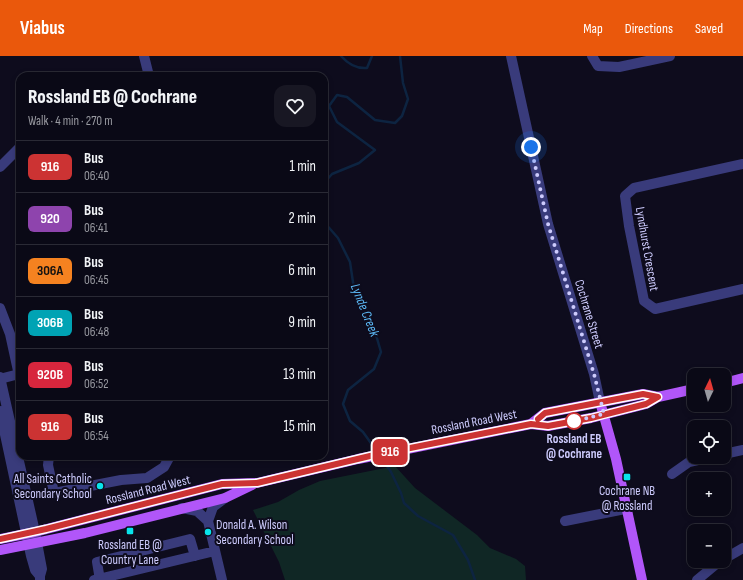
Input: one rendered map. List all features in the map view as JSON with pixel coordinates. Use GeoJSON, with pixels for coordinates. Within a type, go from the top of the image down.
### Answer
{"type":"FeatureCollection","features":[{"type":"Feature","properties":{"kind":"main road"},"geometry":{"type":"LineString","coordinates":[[731,381],[743,378]]}},
{"type":"Feature","properties":{"kind":"main road","name":"Rossland Road West"},"geometry":{"type":"LineString","coordinates":[[0,540],[222,484],[257,483],[395,451],[531,424],[548,426],[646,404],[658,397],[687,391]]}},
{"type":"Feature","properties":{"kind":"main road","name":"Rossland Road West"},"geometry":{"type":"LineString","coordinates":[[531,424],[545,413],[643,394],[658,397]]}},
{"type":"Feature","properties":{"kind":"main road","name":"Cochrane Street"},"geometry":{"type":"LineString","coordinates":[[600,402],[616,459],[642,580]]}},
{"type":"Feature","properties":{"kind":"main road","name":"Rossland Road West"},"geometry":{"type":"LineString","coordinates":[[0,550],[84,533],[225,498],[257,483]]}},
{"type":"Feature","properties":{"kind":"street"},"geometry":{"type":"LineString","coordinates":[[144,56],[148,72]]}},
{"type":"Feature","properties":{"kind":"street","name":"Cochrane Street"},"geometry":{"type":"LineString","coordinates":[[511,56],[548,224],[594,374],[600,402]]}},
{"type":"Feature","properties":{"kind":"street"},"geometry":{"type":"LineString","coordinates":[[592,56],[598,66],[619,67],[670,56]]}},
{"type":"Feature","properties":{"kind":"street"},"geometry":{"type":"LineString","coordinates":[[0,167],[16,151]]}},
{"type":"Feature","properties":{"kind":"street","name":"Lyndhurst Crescent"},"geometry":{"type":"LineString","coordinates":[[743,164],[634,188],[625,196],[629,226],[644,301],[655,309],[743,289]]}},
{"type":"Feature","properties":{"kind":"street"},"geometry":{"type":"LineString","coordinates":[[0,308],[16,342]]}},
{"type":"Feature","properties":{"kind":"street"},"geometry":{"type":"LineString","coordinates":[[16,377],[0,378],[16,435]]}},
{"type":"Feature","properties":{"kind":"street"},"geometry":{"type":"LineString","coordinates":[[0,411],[31,533]]}},
{"type":"Feature","properties":{"kind":"street"},"geometry":{"type":"LineString","coordinates":[[731,453],[743,450]]}},
{"type":"Feature","properties":{"kind":"street"},"geometry":{"type":"LineString","coordinates":[[20,460],[33,544],[34,570],[40,578]]}},
{"type":"Feature","properties":{"kind":"street"},"geometry":{"type":"LineString","coordinates":[[49,460],[48,465],[54,493],[121,480],[147,478],[164,467],[168,460]]}},
{"type":"Feature","properties":{"kind":"street"},"geometry":{"type":"LineString","coordinates":[[672,474],[687,463]]}},
{"type":"Feature","properties":{"kind":"street"},"geometry":{"type":"LineString","coordinates":[[222,580],[208,521],[213,507],[225,498]]}},
{"type":"Feature","properties":{"kind":"street"},"geometry":{"type":"LineString","coordinates":[[182,508],[197,511],[208,521]]}},
{"type":"Feature","properties":{"kind":"street"},"geometry":{"type":"LineString","coordinates":[[565,521],[626,509]]}},
{"type":"Feature","properties":{"kind":"street"},"geometry":{"type":"LineString","coordinates":[[194,556],[190,539],[97,562],[98,580],[215,551]]}},
{"type":"Feature","properties":{"kind":"street"},"geometry":{"type":"LineString","coordinates":[[731,554],[743,548]]}},
{"type":"Feature","properties":{"kind":"street"},"geometry":{"type":"LineString","coordinates":[[697,580],[712,568]]}},
{"type":"Feature","properties":{"kind":"green space"},"geometry":{"type":"Polygon","coordinates":[[[395,466],[415,488],[477,535],[490,548],[516,559],[525,566],[526,580],[285,580],[279,562],[253,510],[278,502],[299,490],[320,481],[395,466]]]}},
{"type":"Feature","properties":{"kind":"waterway","name":"Lynde Creek"},"geometry":{"type":"LineString","coordinates":[[341,56],[346,61],[359,68],[367,68],[372,56]]}},
{"type":"Feature","properties":{"kind":"waterway","name":"Lynde Creek"},"geometry":{"type":"LineString","coordinates":[[328,178],[332,174],[359,163],[375,150],[337,122],[329,106],[337,95],[347,97],[375,120],[395,123],[402,116],[408,99],[403,83],[400,56]]}},
{"type":"Feature","properties":{"kind":"waterway","name":"Lynde Creek"},"geometry":{"type":"LineString","coordinates":[[328,227],[338,238],[350,262],[354,289],[371,318],[381,352],[374,369],[348,390],[343,404],[350,421],[363,432],[378,453]]}},
{"type":"Feature","properties":{"kind":"waterway","name":"Lynde Creek"},"geometry":{"type":"LineString","coordinates":[[381,457],[391,472],[404,503],[418,516],[453,535],[468,560],[475,580]]}},
{"type":"Feature","properties":{"kind":"bus line","name":"916"},"geometry":{"type":"LineString","coordinates":[[0,539],[46,529],[222,484],[257,483],[370,456],[531,424],[548,426],[591,418],[646,404],[658,397],[643,394],[545,413],[538,419]]}},
{"type":"Feature","properties":{"kind":"place","name":"Rossland EB @ Cochrane"},"geometry":{"type":"Point","coordinates":[574,421]}},
{"type":"Feature","properties":{"kind":"place","name":"Cochrane NB @ Rossland"},"geometry":{"type":"Point","coordinates":[627,477]}},
{"type":"Feature","properties":{"kind":"place","name":"All Saints Catholic Secondary School"},"geometry":{"type":"Point","coordinates":[100,486]}},
{"type":"Feature","properties":{"kind":"place","name":"Rossland EB @ Country Lane"},"geometry":{"type":"Point","coordinates":[130,531]}},
{"type":"Feature","properties":{"kind":"place","name":"Donald A. Wilson Secondary School"},"geometry":{"type":"Point","coordinates":[208,532]}},
{"type":"Feature","properties":{"kind":"route"},"geometry":{"type":"LineString","coordinates":[[531,147],[548,224],[594,374],[604,414],[574,421]]}}]}
